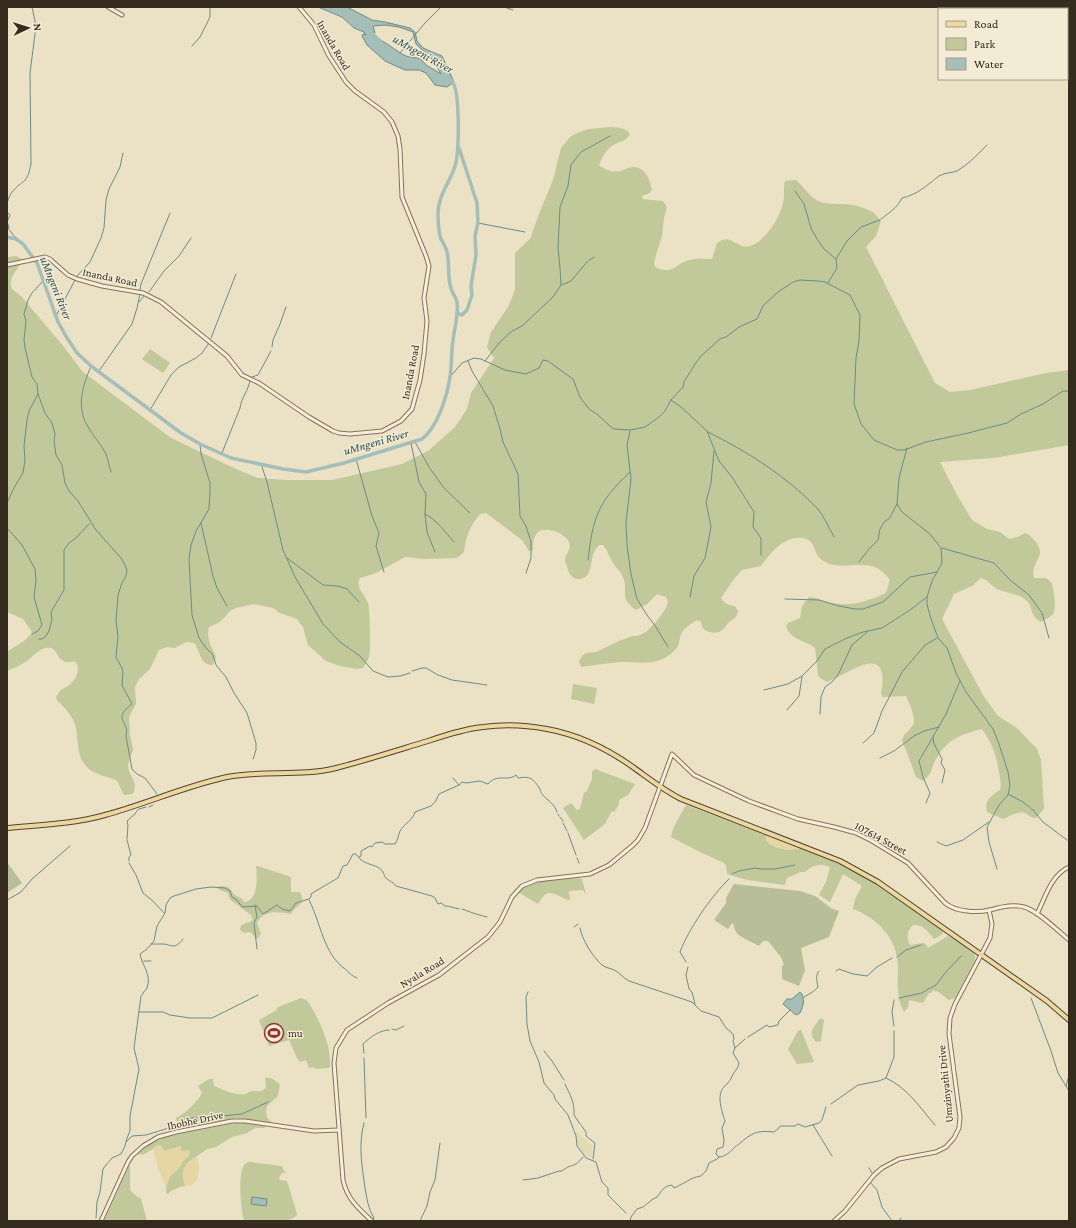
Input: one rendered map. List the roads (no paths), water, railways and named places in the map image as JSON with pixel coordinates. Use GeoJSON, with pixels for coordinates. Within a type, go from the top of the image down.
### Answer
{"type":"FeatureCollection","features":[{"type":"Feature","properties":{"kind":"main road"},"geometry":{"type":"LineString","coordinates":[[7,828],[82,820],[104,816],[195,786],[229,777],[255,774],[311,772],[335,768],[452,733],[489,726],[532,727],[559,732],[594,744],[624,761],[660,787],[681,799],[840,861],[858,870],[878,882],[1047,1001],[1069,1020]]}},
{"type":"Feature","properties":{"kind":"street"},"geometry":{"type":"LineString","coordinates":[[108,7],[122,15]]}},
{"type":"Feature","properties":{"kind":"street","name":"Inanda Road"},"geometry":{"type":"LineString","coordinates":[[7,265],[45,257],[64,272],[77,279],[102,286],[143,293],[151,296],[161,302],[227,356],[242,375],[259,383],[309,417],[333,431],[342,434],[350,434],[382,431],[395,425],[406,416],[413,405],[421,373],[427,321],[424,298],[429,268],[426,256],[402,196],[400,140],[394,125],[384,112],[355,91],[346,82],[329,56],[314,25],[299,7]]}},
{"type":"Feature","properties":{"kind":"street","name":"Nyala Road"},"geometry":{"type":"LineString","coordinates":[[372,1221],[354,1204],[345,1188],[342,1176],[334,1054],[338,1043],[347,1030],[388,1003],[439,975],[488,937],[500,922],[512,897],[522,886],[537,880],[584,876],[609,865],[636,843],[642,833],[672,754]]}},
{"type":"Feature","properties":{"kind":"street","name":"107614 Street"},"geometry":{"type":"LineString","coordinates":[[672,754],[694,775],[749,801],[798,819],[856,833],[872,841],[908,863],[950,907],[965,910],[989,910],[1010,906],[1028,908],[1069,940]]}},
{"type":"Feature","properties":{"kind":"street"},"geometry":{"type":"LineString","coordinates":[[1037,914],[1055,879],[1060,873],[1069,867]]}},
{"type":"Feature","properties":{"kind":"street","name":"Umzinyathi Drive"},"geometry":{"type":"LineString","coordinates":[[834,1221],[874,1175],[882,1168],[899,1159],[939,1151],[948,1145],[956,1135],[959,1128],[960,1117],[949,1024],[955,1004],[990,938],[992,924],[989,910]]}},
{"type":"Feature","properties":{"kind":"street","name":"Ihobhe Drive"},"geometry":{"type":"LineString","coordinates":[[101,1221],[132,1156],[143,1146],[158,1137],[176,1132],[238,1121],[314,1131],[339,1130]]}},
{"type":"Feature","properties":{"kind":"water"},"geometry":{"type":"Polygon","coordinates":[[[318,7],[347,7],[372,20],[410,28],[415,32],[417,41],[423,48],[442,56],[454,82],[447,87],[435,85],[426,73],[419,70],[405,70],[385,61],[367,45],[362,36],[363,34],[366,35],[364,32],[354,28],[342,17],[318,7]],[[385,25],[373,26],[375,33],[370,31],[375,38],[383,41],[398,52],[406,56],[421,59],[426,65],[441,74],[433,60],[416,44],[413,32],[399,27],[385,25]]]}},
{"type":"Feature","properties":{"kind":"water"},"geometry":{"type":"Polygon","coordinates":[[[800,992],[803,997],[803,1005],[800,1013],[796,1015],[783,1004],[787,999],[792,999],[800,992]]]}},
{"type":"Feature","properties":{"kind":"water"},"geometry":{"type":"Polygon","coordinates":[[[252,1197],[267,1199],[266,1206],[251,1204],[252,1197]]]}},
{"type":"Feature","properties":{"kind":"waterway"},"geometry":{"type":"LineString","coordinates":[[7,204],[9,196],[12,192],[26,179],[31,164],[30,73],[36,26],[32,7]]}},
{"type":"Feature","properties":{"kind":"waterway"},"geometry":{"type":"LineString","coordinates":[[192,46],[200,37],[210,17],[210,7]]}},
{"type":"Feature","properties":{"kind":"waterway"},"geometry":{"type":"LineString","coordinates":[[400,53],[425,23],[441,7]]}},
{"type":"Feature","properties":{"kind":"waterway"},"geometry":{"type":"LineString","coordinates":[[504,7],[513,10]]}},
{"type":"Feature","properties":{"kind":"waterway","name":"uMngeni River"},"geometry":{"type":"LineString","coordinates":[[367,28],[381,42]]}},
{"type":"Feature","properties":{"kind":"waterway","name":"uMngeni River"},"geometry":{"type":"LineString","coordinates":[[7,237],[16,239],[23,244],[37,263],[58,322],[77,353],[91,366],[181,433],[200,444],[231,458],[283,469],[306,472],[344,463],[422,439],[437,420],[449,385],[452,346],[457,312],[457,302],[450,284],[447,252],[440,236],[438,218],[440,199],[453,172],[456,159],[458,108],[454,86],[451,80]]}},
{"type":"Feature","properties":{"kind":"waterway"},"geometry":{"type":"LineString","coordinates":[[485,361],[499,343],[512,331],[522,326],[553,297],[561,285],[558,248],[560,207],[568,186],[571,165],[581,152],[610,136]]}},
{"type":"Feature","properties":{"kind":"waterway"},"geometry":{"type":"LineString","coordinates":[[881,219],[896,207],[902,198],[917,192],[941,175],[957,171],[987,145]]}},
{"type":"Feature","properties":{"kind":"waterway"},"geometry":{"type":"LineString","coordinates":[[457,313],[462,315],[467,310],[472,295],[471,286],[476,255],[475,236],[478,223],[477,203],[459,148]]}},
{"type":"Feature","properties":{"kind":"waterway"},"geometry":{"type":"LineString","coordinates":[[77,276],[90,262],[101,238],[104,228],[106,200],[109,189],[120,167],[123,153]]}},
{"type":"Feature","properties":{"kind":"waterway"},"geometry":{"type":"LineString","coordinates":[[795,191],[804,204],[811,228],[817,239],[824,249],[836,259]]}},
{"type":"Feature","properties":{"kind":"waterway"},"geometry":{"type":"LineString","coordinates":[[7,212],[10,215],[7,222],[8,228],[23,244]]}},
{"type":"Feature","properties":{"kind":"waterway"},"geometry":{"type":"LineString","coordinates":[[140,290],[141,284],[170,213]]}},
{"type":"Feature","properties":{"kind":"waterway"},"geometry":{"type":"LineString","coordinates":[[828,283],[837,268],[836,259],[847,241],[861,227],[880,220]]}},
{"type":"Feature","properties":{"kind":"waterway"},"geometry":{"type":"LineString","coordinates":[[478,223],[525,232]]}},
{"type":"Feature","properties":{"kind":"waterway"},"geometry":{"type":"LineString","coordinates":[[149,292],[164,271],[179,256],[191,238]]}},
{"type":"Feature","properties":{"kind":"waterway"},"geometry":{"type":"LineString","coordinates":[[562,285],[571,281],[587,262],[594,257]]}},
{"type":"Feature","properties":{"kind":"waterway"},"geometry":{"type":"LineString","coordinates":[[211,338],[236,274]]}},
{"type":"Feature","properties":{"kind":"waterway"},"geometry":{"type":"LineString","coordinates":[[7,503],[23,473],[27,420],[29,411],[38,394],[37,384],[32,377],[25,348],[24,340],[26,321],[24,314],[28,300],[32,293],[44,280]]}},
{"type":"Feature","properties":{"kind":"waterway"},"geometry":{"type":"LineString","coordinates":[[56,316],[75,280]]}},
{"type":"Feature","properties":{"kind":"waterway"},"geometry":{"type":"LineString","coordinates":[[450,377],[462,363],[474,358],[481,359],[505,370],[526,374],[539,368],[543,360],[548,361],[573,379],[580,397],[589,409],[611,427],[614,429],[630,430],[645,427],[665,411],[671,400],[683,387],[684,382],[701,356],[720,339],[726,337],[739,327],[757,319],[763,306],[768,301],[793,282],[800,280],[825,282],[850,295],[860,315],[854,404],[861,424],[874,440],[897,450],[904,450],[926,442],[1007,423],[1021,414],[1043,404],[1063,391],[1069,391]]}},
{"type":"Feature","properties":{"kind":"waterway"},"geometry":{"type":"LineString","coordinates":[[99,371],[132,324],[140,294]]}},
{"type":"Feature","properties":{"kind":"waterway"},"geometry":{"type":"LineString","coordinates":[[139,302],[145,295]]}},
{"type":"Feature","properties":{"kind":"waterway"},"geometry":{"type":"LineString","coordinates":[[272,347],[273,340],[286,307]]}},
{"type":"Feature","properties":{"kind":"waterway"},"geometry":{"type":"LineString","coordinates":[[150,410],[171,375],[179,367],[202,353],[209,343]]}},
{"type":"Feature","properties":{"kind":"waterway"},"geometry":{"type":"LineString","coordinates":[[252,377],[258,375],[271,351]]}},
{"type":"Feature","properties":{"kind":"waterway"},"geometry":{"type":"LineString","coordinates":[[468,361],[472,371],[493,406],[503,442],[518,474],[520,516],[526,526],[531,542],[531,558],[526,573]]}},
{"type":"Feature","properties":{"kind":"waterway"},"geometry":{"type":"LineString","coordinates":[[91,366],[83,388],[81,403],[82,410],[89,429],[106,454],[111,472]]}},
{"type":"Feature","properties":{"kind":"waterway"},"geometry":{"type":"LineString","coordinates":[[222,453],[250,380]]}},
{"type":"Feature","properties":{"kind":"waterway"},"geometry":{"type":"LineString","coordinates":[[38,394],[45,413],[52,423],[55,434],[54,441],[56,455],[62,465],[65,483],[69,491],[78,501],[96,530],[121,558],[127,570],[118,595],[116,621],[118,636],[116,657],[122,668],[122,685],[132,704],[126,709],[122,717],[127,731],[126,736],[132,769],[137,774],[145,778],[157,794]]}},
{"type":"Feature","properties":{"kind":"waterway"},"geometry":{"type":"LineString","coordinates":[[671,400],[681,407],[707,431],[719,461],[732,477],[754,512],[753,527],[761,538],[761,555]]}},
{"type":"Feature","properties":{"kind":"waterway"},"geometry":{"type":"LineString","coordinates":[[630,431],[627,445],[631,479],[626,522],[627,545],[631,574],[637,599],[668,647]]}},
{"type":"Feature","properties":{"kind":"waterway"},"geometry":{"type":"LineString","coordinates":[[708,432],[752,456],[793,485],[817,508],[834,537]]}},
{"type":"Feature","properties":{"kind":"waterway"},"geometry":{"type":"LineString","coordinates":[[415,442],[429,467],[444,488],[470,513]]}},
{"type":"Feature","properties":{"kind":"waterway"},"geometry":{"type":"LineString","coordinates":[[411,443],[419,482],[426,494],[425,514],[427,532],[435,552]]}},
{"type":"Feature","properties":{"kind":"waterway"},"geometry":{"type":"LineString","coordinates":[[200,444],[201,454],[210,483],[210,491],[209,509],[196,531],[191,545],[189,559],[192,615],[199,638],[213,655],[216,665],[226,677],[247,713],[256,743],[256,750],[253,759]]}},
{"type":"Feature","properties":{"kind":"waterway"},"geometry":{"type":"LineString","coordinates":[[907,448],[899,478],[897,504],[902,512],[930,534],[941,548],[942,563],[932,581],[927,597],[930,616],[938,638],[947,648],[956,673],[966,692],[993,729],[1008,772],[1010,785],[1008,795],[999,805],[987,827],[989,842],[997,869]]}},
{"type":"Feature","properties":{"kind":"waterway"},"geometry":{"type":"LineString","coordinates":[[690,597],[694,576],[705,558],[711,527],[706,502],[711,483],[714,451]]}},
{"type":"Feature","properties":{"kind":"waterway"},"geometry":{"type":"LineString","coordinates":[[356,459],[372,516],[379,533],[376,546],[384,572]]}},
{"type":"Feature","properties":{"kind":"waterway"},"geometry":{"type":"LineString","coordinates":[[261,464],[267,482],[283,550],[295,577],[323,624],[340,642],[360,656],[373,671],[388,677],[410,673]]}},
{"type":"Feature","properties":{"kind":"waterway"},"geometry":{"type":"LineString","coordinates":[[588,560],[592,532],[599,511],[611,492],[630,472]]}},
{"type":"Feature","properties":{"kind":"waterway"},"geometry":{"type":"LineString","coordinates":[[859,562],[878,540],[880,529],[885,521],[889,519],[897,504]]}},
{"type":"Feature","properties":{"kind":"waterway"},"geometry":{"type":"LineString","coordinates":[[425,514],[437,523],[454,542]]}},
{"type":"Feature","properties":{"kind":"waterway"},"geometry":{"type":"LineString","coordinates":[[201,523],[213,576],[217,588],[227,606]]}},
{"type":"Feature","properties":{"kind":"waterway"},"geometry":{"type":"LineString","coordinates":[[39,639],[46,636],[49,631],[52,619],[51,612],[64,590],[64,550],[69,543],[89,524]]}},
{"type":"Feature","properties":{"kind":"waterway"},"geometry":{"type":"LineString","coordinates":[[7,528],[22,545],[35,569],[36,580],[34,597],[42,625],[38,631],[32,634]]}},
{"type":"Feature","properties":{"kind":"waterway"},"geometry":{"type":"LineString","coordinates":[[942,548],[994,563],[1010,580],[1029,595],[1042,613],[1049,638]]}},
{"type":"Feature","properties":{"kind":"waterway"},"geometry":{"type":"LineString","coordinates":[[287,558],[323,585],[338,586],[347,589],[359,602]]}},
{"type":"Feature","properties":{"kind":"waterway"},"geometry":{"type":"LineString","coordinates":[[785,599],[819,600],[839,606],[863,609],[883,602],[910,577],[937,572]]}},
{"type":"Feature","properties":{"kind":"waterway"},"geometry":{"type":"LineString","coordinates":[[764,690],[788,684],[802,676],[817,661],[825,649],[863,632],[882,628],[927,597]]}},
{"type":"Feature","properties":{"kind":"waterway"},"geometry":{"type":"LineString","coordinates":[[820,714],[821,697],[825,687],[838,675],[852,645],[867,632]]}},
{"type":"Feature","properties":{"kind":"waterway"},"geometry":{"type":"LineString","coordinates":[[863,743],[874,733],[882,711],[902,672],[925,645],[937,638]]}},
{"type":"Feature","properties":{"kind":"waterway"},"geometry":{"type":"LineString","coordinates":[[412,671],[426,668],[438,675],[452,680],[487,685]]}},
{"type":"Feature","properties":{"kind":"waterway"},"geometry":{"type":"LineString","coordinates":[[787,710],[799,696],[802,677]]}},
{"type":"Feature","properties":{"kind":"waterway"},"geometry":{"type":"LineString","coordinates":[[926,803],[930,793],[923,777],[919,761],[946,714],[960,681]]}},
{"type":"Feature","properties":{"kind":"waterway"},"geometry":{"type":"LineString","coordinates":[[880,758],[894,751],[914,736],[924,731],[939,727]]}},
{"type":"Feature","properties":{"kind":"waterway"},"geometry":{"type":"LineString","coordinates":[[933,737],[934,744],[942,759],[941,763],[945,770],[942,783]]}},
{"type":"Feature","properties":{"kind":"waterway"},"geometry":{"type":"LineString","coordinates":[[359,857],[361,856],[361,851],[370,846],[372,847],[375,843],[382,842],[385,844],[395,844],[400,831],[415,812],[431,806],[439,794],[459,785],[462,782],[466,783],[480,781],[488,784],[499,778],[510,778],[516,775],[518,778],[526,777],[535,782],[542,794],[553,805],[557,812]]}},
{"type":"Feature","properties":{"kind":"waterway"},"geometry":{"type":"LineString","coordinates":[[453,778],[459,785]]}},
{"type":"Feature","properties":{"kind":"waterway"},"geometry":{"type":"LineString","coordinates":[[1008,794],[1023,802],[1033,810],[1043,822],[1067,840]]}},
{"type":"Feature","properties":{"kind":"waterway"},"geometry":{"type":"LineString","coordinates":[[149,807],[153,805]]}},
{"type":"Feature","properties":{"kind":"waterway"},"geometry":{"type":"LineString","coordinates":[[136,812],[139,809],[146,807]]}},
{"type":"Feature","properties":{"kind":"waterway"},"geometry":{"type":"LineString","coordinates":[[127,839],[127,821],[136,813]]}},
{"type":"Feature","properties":{"kind":"waterway"},"geometry":{"type":"LineString","coordinates":[[560,817],[563,821]]}},
{"type":"Feature","properties":{"kind":"waterway"},"geometry":{"type":"LineString","coordinates":[[937,842],[946,846],[963,840],[989,822]]}},
{"type":"Feature","properties":{"kind":"waterway"},"geometry":{"type":"LineString","coordinates":[[563,823],[567,831]]}},
{"type":"Feature","properties":{"kind":"waterway"},"geometry":{"type":"LineString","coordinates":[[568,833],[576,855]]}},
{"type":"Feature","properties":{"kind":"waterway"},"geometry":{"type":"LineString","coordinates":[[127,840],[131,855],[129,857],[129,861]]}},
{"type":"Feature","properties":{"kind":"waterway"},"geometry":{"type":"LineString","coordinates":[[7,900],[21,892],[32,879],[70,846]]}},
{"type":"Feature","properties":{"kind":"waterway"},"geometry":{"type":"LineString","coordinates":[[142,995],[147,988],[148,974],[140,954],[154,941],[157,926],[165,913],[166,905],[170,898],[196,889],[211,887],[225,888],[230,891],[232,897],[237,900],[242,907],[257,906],[263,914],[277,905],[282,909],[290,911],[296,903],[309,899],[311,894],[338,878],[343,866],[347,865],[353,854],[356,854],[363,861],[379,868],[384,874]]}},
{"type":"Feature","properties":{"kind":"waterway"},"geometry":{"type":"LineString","coordinates":[[577,858],[579,863]]}},
{"type":"Feature","properties":{"kind":"waterway"},"geometry":{"type":"LineString","coordinates":[[129,863],[136,875],[143,893],[164,913]]}},
{"type":"Feature","properties":{"kind":"waterway"},"geometry":{"type":"LineString","coordinates":[[732,874],[755,868],[775,869],[795,865]]}},
{"type":"Feature","properties":{"kind":"waterway"},"geometry":{"type":"LineString","coordinates":[[384,875],[396,886],[432,896],[438,904],[441,903],[445,906],[459,909]]}},
{"type":"Feature","properties":{"kind":"waterway"},"geometry":{"type":"LineString","coordinates":[[686,962],[680,952],[684,943],[708,903],[729,879]]}},
{"type":"Feature","properties":{"kind":"waterway"},"geometry":{"type":"LineString","coordinates":[[309,900],[323,937],[332,955],[351,975],[357,978]]}},
{"type":"Feature","properties":{"kind":"waterway"},"geometry":{"type":"LineString","coordinates":[[255,905],[257,917],[254,923],[257,949]]}},
{"type":"Feature","properties":{"kind":"waterway"},"geometry":{"type":"LineString","coordinates":[[462,909],[487,917]]}},
{"type":"Feature","properties":{"kind":"waterway"},"geometry":{"type":"LineString","coordinates":[[574,927],[578,924]]}},
{"type":"Feature","properties":{"kind":"waterway"},"geometry":{"type":"LineString","coordinates":[[580,928],[588,948],[595,958],[604,966],[616,971],[629,981],[692,1002],[701,1011],[719,1017],[726,1028],[733,1034],[735,1048],[733,1053],[739,1063],[737,1069],[720,1094],[720,1104],[725,1121],[722,1128],[724,1140],[723,1147],[717,1149],[716,1154],[719,1157],[709,1163],[706,1171],[701,1176],[691,1179],[674,1188],[672,1185],[664,1188],[657,1197],[643,1207],[637,1209],[630,1221]]}},
{"type":"Feature","properties":{"kind":"waterway"},"geometry":{"type":"LineString","coordinates":[[151,944],[175,946],[183,939]]}},
{"type":"Feature","properties":{"kind":"waterway"},"geometry":{"type":"LineString","coordinates":[[897,957],[906,950],[921,945]]}},
{"type":"Feature","properties":{"kind":"waterway"},"geometry":{"type":"LineString","coordinates":[[931,988],[936,985],[961,956]]}},
{"type":"Feature","properties":{"kind":"waterway"},"geometry":{"type":"LineString","coordinates":[[836,971],[839,969],[853,974],[867,976],[877,967],[892,958]]}},
{"type":"Feature","properties":{"kind":"waterway"},"geometry":{"type":"LineString","coordinates":[[144,961],[151,961]]}},
{"type":"Feature","properties":{"kind":"waterway"},"geometry":{"type":"LineString","coordinates":[[688,967],[686,975],[689,989],[692,992],[695,1004]]}},
{"type":"Feature","properties":{"kind":"waterway"},"geometry":{"type":"LineString","coordinates":[[804,997],[818,987],[817,977],[819,971]]}},
{"type":"Feature","properties":{"kind":"waterway"},"geometry":{"type":"LineString","coordinates":[[899,998],[922,993],[930,988]]}},
{"type":"Feature","properties":{"kind":"waterway"},"geometry":{"type":"LineString","coordinates":[[528,992],[526,997],[527,1024],[530,1041],[539,1062],[544,1083],[568,1115],[576,1136],[577,1146],[586,1158],[596,1162],[602,1182],[608,1188],[608,1195],[626,1213]]}},
{"type":"Feature","properties":{"kind":"waterway"},"geometry":{"type":"LineString","coordinates":[[139,1012],[163,1012],[170,1015],[190,1018],[212,1018],[258,995]]}},
{"type":"Feature","properties":{"kind":"waterway"},"geometry":{"type":"LineString","coordinates":[[96,1218],[97,1202],[103,1169],[112,1158],[121,1154],[130,1131],[130,1116],[139,1069],[134,1048],[141,996]]}},
{"type":"Feature","properties":{"kind":"waterway"},"geometry":{"type":"LineString","coordinates":[[1031,998],[1058,1073],[1069,1091]]}},
{"type":"Feature","properties":{"kind":"waterway"},"geometry":{"type":"LineString","coordinates":[[894,1000],[892,1012],[894,1026]]}},
{"type":"Feature","properties":{"kind":"waterway"},"geometry":{"type":"LineString","coordinates":[[748,1037],[767,1025],[769,1027],[778,1025],[779,1021],[790,1010]]}},
{"type":"Feature","properties":{"kind":"waterway"},"geometry":{"type":"LineString","coordinates":[[392,1029],[396,1030],[404,1026]]}},
{"type":"Feature","properties":{"kind":"waterway"},"geometry":{"type":"LineString","coordinates":[[364,1053],[363,1044],[366,1041],[372,1036],[389,1030]]}},
{"type":"Feature","properties":{"kind":"waterway"},"geometry":{"type":"LineString","coordinates":[[831,1104],[858,1085],[879,1081],[886,1078],[894,1057],[894,1031]]}},
{"type":"Feature","properties":{"kind":"waterway"},"geometry":{"type":"LineString","coordinates":[[735,1048],[745,1039]]}},
{"type":"Feature","properties":{"kind":"waterway"},"geometry":{"type":"LineString","coordinates":[[544,1051],[564,1080]]}},
{"type":"Feature","properties":{"kind":"waterway"},"geometry":{"type":"LineString","coordinates":[[364,1058],[366,1118]]}},
{"type":"Feature","properties":{"kind":"waterway"},"geometry":{"type":"LineString","coordinates":[[1066,1086],[1069,1075]]}},
{"type":"Feature","properties":{"kind":"waterway"},"geometry":{"type":"LineString","coordinates":[[886,1078],[901,1087],[919,1105],[935,1125]]}},
{"type":"Feature","properties":{"kind":"waterway"},"geometry":{"type":"LineString","coordinates":[[565,1084],[573,1103],[574,1115],[580,1124]]}},
{"type":"Feature","properties":{"kind":"waterway"},"geometry":{"type":"LineString","coordinates":[[177,1126],[191,1118],[242,1114],[268,1102]]}},
{"type":"Feature","properties":{"kind":"waterway"},"geometry":{"type":"LineString","coordinates":[[719,1157],[727,1154],[747,1137],[755,1133],[763,1131],[774,1132],[781,1126],[795,1126],[798,1124],[805,1127],[819,1123],[822,1120],[826,1107]]}},
{"type":"Feature","properties":{"kind":"waterway"},"geometry":{"type":"LineString","coordinates":[[364,1123],[361,1139],[362,1164],[367,1200],[374,1218],[373,1220]]}},
{"type":"Feature","properties":{"kind":"waterway"},"geometry":{"type":"LineString","coordinates":[[581,1125],[586,1132],[586,1136],[595,1143],[593,1159]]}},
{"type":"Feature","properties":{"kind":"waterway"},"geometry":{"type":"LineString","coordinates":[[813,1125],[832,1156]]}},
{"type":"Feature","properties":{"kind":"waterway"},"geometry":{"type":"LineString","coordinates":[[126,1142],[132,1136],[146,1135],[172,1127]]}},
{"type":"Feature","properties":{"kind":"waterway"},"geometry":{"type":"LineString","coordinates":[[420,1221],[427,1206],[430,1192],[435,1180],[440,1143]]}},
{"type":"Feature","properties":{"kind":"waterway"},"geometry":{"type":"LineString","coordinates":[[523,1180],[538,1178],[562,1171],[575,1165],[583,1157]]}},
{"type":"Feature","properties":{"kind":"waterway"},"geometry":{"type":"LineString","coordinates":[[869,1168],[872,1173]]}},
{"type":"Feature","properties":{"kind":"waterway"},"geometry":{"type":"LineString","coordinates":[[871,1183],[877,1190],[882,1207],[892,1221]]}},
{"type":"Feature","properties":{"kind":"place","name":"mu"},"geometry":{"type":"Point","coordinates":[274,1033]}}]}
